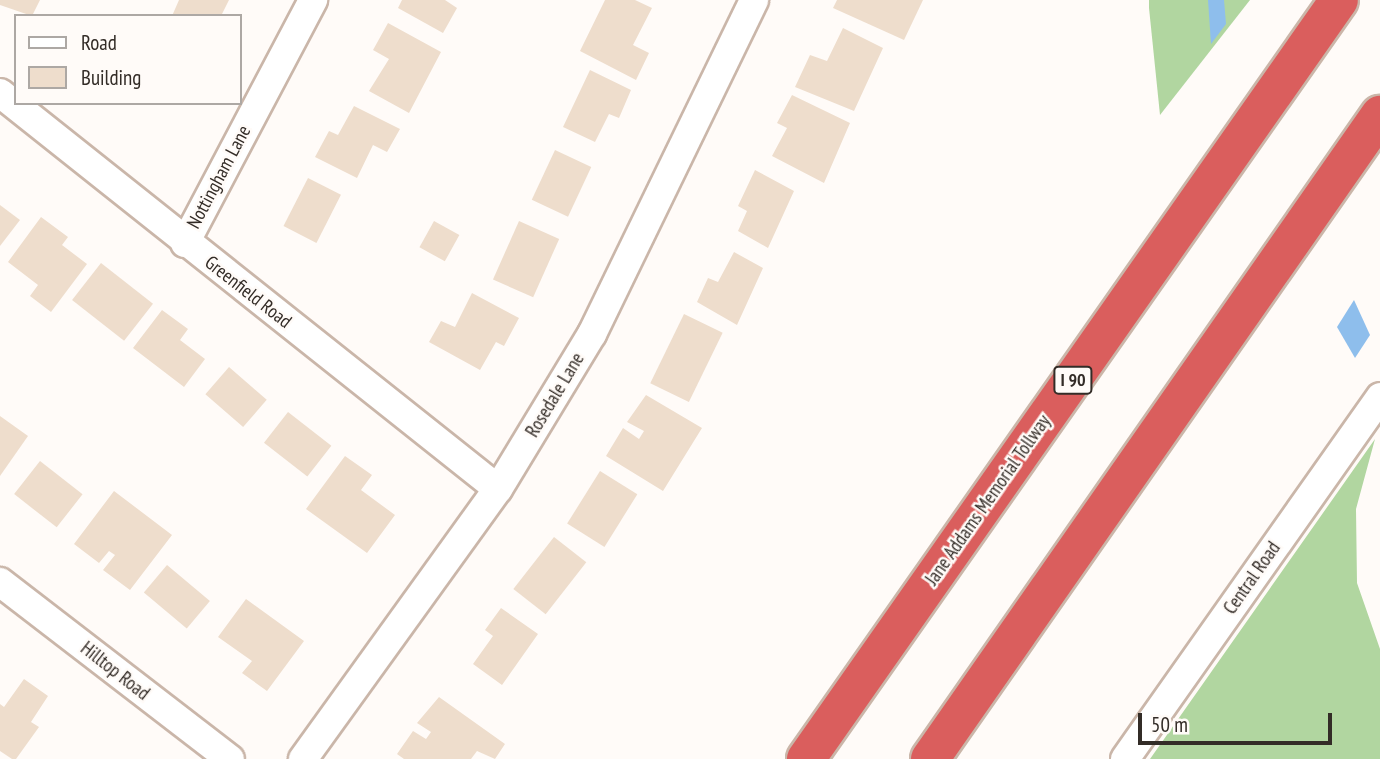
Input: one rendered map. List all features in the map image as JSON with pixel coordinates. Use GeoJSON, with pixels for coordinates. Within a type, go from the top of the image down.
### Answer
{"type":"FeatureCollection","features":[{"type":"Feature","properties":{"kind":"highway","name":"Jane Addams Memorial Tollway"},"geometry":{"type":"LineString","coordinates":[[806,759],[1339,0]]}},
{"type":"Feature","properties":{"kind":"highway"},"geometry":{"type":"LineString","coordinates":[[930,759],[1380,115]]}},
{"type":"Feature","properties":{"kind":"street","name":"Nottingham Lane"},"geometry":{"type":"LineString","coordinates":[[185,243],[313,0]]}},
{"type":"Feature","properties":{"kind":"street","name":"Rosedale Lane"},"geometry":{"type":"LineString","coordinates":[[303,759],[498,489],[592,334],[754,0]]}},
{"type":"Feature","properties":{"kind":"street","name":"Greenfield Road"},"geometry":{"type":"LineString","coordinates":[[0,93],[14,104]]}},
{"type":"Feature","properties":{"kind":"street","name":"Greenfield Road"},"geometry":{"type":"LineString","coordinates":[[15,105],[185,243],[498,489]]}},
{"type":"Feature","properties":{"kind":"street","name":"Central Road"},"geometry":{"type":"LineString","coordinates":[[1125,759],[1380,397]]}},
{"type":"Feature","properties":{"kind":"street","name":"Hilltop Road"},"geometry":{"type":"LineString","coordinates":[[0,582],[230,759]]}},
{"type":"Feature","properties":{"kind":"green space"},"geometry":{"type":"Polygon","coordinates":[[[1149,0],[1250,0],[1160,115],[1149,8],[1149,0]]]}},
{"type":"Feature","properties":{"kind":"green space"},"geometry":{"type":"Polygon","coordinates":[[[1375,439],[1356,509],[1357,583],[1380,649],[1380,759],[1150,759],[1375,439]]]}},
{"type":"Feature","properties":{"kind":"water"},"geometry":{"type":"Polygon","coordinates":[[[1208,0],[1224,0],[1226,24],[1211,44],[1208,0]]]}},
{"type":"Feature","properties":{"kind":"water"},"geometry":{"type":"Polygon","coordinates":[[[1354,300],[1370,335],[1355,358],[1337,327],[1354,300]]]}},
{"type":"Feature","properties":{"kind":"building"},"geometry":{"type":"Polygon","coordinates":[[[0,0],[40,0],[33,14],[0,5],[0,0]]]}},
{"type":"Feature","properties":{"kind":"building"},"geometry":{"type":"Polygon","coordinates":[[[179,0],[229,0],[222,14],[173,14],[179,0]]]}},
{"type":"Feature","properties":{"kind":"building"},"geometry":{"type":"Polygon","coordinates":[[[402,0],[445,0],[457,8],[443,33],[398,8],[402,0]]]}},
{"type":"Feature","properties":{"kind":"building"},"geometry":{"type":"Polygon","coordinates":[[[605,0],[635,0],[652,8],[633,45],[649,53],[636,80],[580,51],[605,0]]]}},
{"type":"Feature","properties":{"kind":"building"},"geometry":{"type":"Polygon","coordinates":[[[837,0],[923,0],[904,40],[833,8],[837,0]]]}},
{"type":"Feature","properties":{"kind":"building"},"geometry":{"type":"Polygon","coordinates":[[[388,23],[441,52],[409,113],[369,91],[389,59],[373,50],[388,23]]]}},
{"type":"Feature","properties":{"kind":"building"},"geometry":{"type":"Polygon","coordinates":[[[843,28],[883,48],[854,111],[795,87],[810,55],[827,61],[843,28]]]}},
{"type":"Feature","properties":{"kind":"building"},"geometry":{"type":"Polygon","coordinates":[[[590,70],[631,90],[619,118],[609,114],[595,142],[563,127],[590,70]]]}},
{"type":"Feature","properties":{"kind":"building"},"geometry":{"type":"Polygon","coordinates":[[[792,95],[850,123],[824,183],[772,156],[787,128],[777,123],[792,95]]]}},
{"type":"Feature","properties":{"kind":"building"},"geometry":{"type":"Polygon","coordinates":[[[354,106],[400,129],[387,152],[373,145],[357,178],[315,157],[329,131],[338,135],[354,106]]]}},
{"type":"Feature","properties":{"kind":"building"},"geometry":{"type":"Polygon","coordinates":[[[555,150],[591,167],[568,217],[532,200],[555,150]]]}},
{"type":"Feature","properties":{"kind":"building"},"geometry":{"type":"Polygon","coordinates":[[[755,170],[794,191],[768,248],[738,231],[747,211],[738,206],[755,170]]]}},
{"type":"Feature","properties":{"kind":"building"},"geometry":{"type":"Polygon","coordinates":[[[308,178],[341,195],[316,243],[283,226],[308,178]]]}},
{"type":"Feature","properties":{"kind":"building"},"geometry":{"type":"Polygon","coordinates":[[[0,205],[20,220],[0,246],[0,205]]]}},
{"type":"Feature","properties":{"kind":"building"},"geometry":{"type":"Polygon","coordinates":[[[41,217],[68,237],[62,245],[87,264],[51,312],[30,296],[38,285],[8,262],[41,217]]]}},
{"type":"Feature","properties":{"kind":"building"},"geometry":{"type":"Polygon","coordinates":[[[434,221],[459,235],[445,261],[419,247],[434,221]]]}},
{"type":"Feature","properties":{"kind":"building"},"geometry":{"type":"Polygon","coordinates":[[[519,221],[559,239],[533,297],[493,279],[519,221]]]}},
{"type":"Feature","properties":{"kind":"building"},"geometry":{"type":"Polygon","coordinates":[[[734,252],[763,268],[737,325],[697,302],[708,278],[718,282],[734,252]]]}},
{"type":"Feature","properties":{"kind":"building"},"geometry":{"type":"Polygon","coordinates":[[[101,263],[153,304],[124,341],[72,300],[101,263]]]}},
{"type":"Feature","properties":{"kind":"building"},"geometry":{"type":"Polygon","coordinates":[[[472,293],[519,318],[504,346],[496,342],[480,370],[429,342],[441,321],[455,327],[472,293]]]}},
{"type":"Feature","properties":{"kind":"building"},"geometry":{"type":"Polygon","coordinates":[[[162,310],[188,329],[180,340],[205,359],[184,387],[133,348],[162,310]]]}},
{"type":"Feature","properties":{"kind":"building"},"geometry":{"type":"Polygon","coordinates":[[[684,314],[723,333],[689,402],[650,383],[684,314]]]}},
{"type":"Feature","properties":{"kind":"building"},"geometry":{"type":"Polygon","coordinates":[[[229,367],[267,400],[243,427],[205,394],[229,367]]]}},
{"type":"Feature","properties":{"kind":"building"},"geometry":{"type":"Polygon","coordinates":[[[646,395],[702,428],[663,491],[606,456],[623,428],[639,439],[644,431],[627,422],[646,395]]]}},
{"type":"Feature","properties":{"kind":"building"},"geometry":{"type":"Polygon","coordinates":[[[288,412],[331,446],[307,477],[264,443],[288,412]]]}},
{"type":"Feature","properties":{"kind":"building"},"geometry":{"type":"Polygon","coordinates":[[[0,416],[28,436],[0,476],[0,416]]]}},
{"type":"Feature","properties":{"kind":"building"},"geometry":{"type":"Polygon","coordinates":[[[345,456],[372,475],[361,490],[395,515],[367,553],[306,509],[345,456]]]}},
{"type":"Feature","properties":{"kind":"building"},"geometry":{"type":"Polygon","coordinates":[[[40,461],[83,494],[57,527],[14,494],[40,461]]]}},
{"type":"Feature","properties":{"kind":"building"},"geometry":{"type":"Polygon","coordinates":[[[600,471],[637,494],[604,547],[567,524],[600,471]]]}},
{"type":"Feature","properties":{"kind":"building"},"geometry":{"type":"Polygon","coordinates":[[[114,491],[172,535],[130,590],[103,570],[115,555],[109,551],[99,563],[74,544],[114,491]]]}},
{"type":"Feature","properties":{"kind":"building"},"geometry":{"type":"Polygon","coordinates":[[[554,537],[586,562],[546,614],[513,589],[554,537]]]}},
{"type":"Feature","properties":{"kind":"building"},"geometry":{"type":"Polygon","coordinates":[[[167,565],[210,601],[187,629],[144,593],[167,565]]]}},
{"type":"Feature","properties":{"kind":"building"},"geometry":{"type":"Polygon","coordinates":[[[246,599],[304,641],[267,691],[242,673],[252,661],[218,637],[246,599]]]}},
{"type":"Feature","properties":{"kind":"building"},"geometry":{"type":"Polygon","coordinates":[[[501,608],[538,634],[502,685],[473,664],[493,636],[485,630],[501,608]]]}},
{"type":"Feature","properties":{"kind":"building"},"geometry":{"type":"Polygon","coordinates":[[[24,679],[48,696],[31,722],[39,727],[16,759],[12,759],[0,751],[0,704],[4,707],[24,679]]]}},
{"type":"Feature","properties":{"kind":"building"},"geometry":{"type":"Polygon","coordinates":[[[439,697],[505,744],[495,759],[477,751],[471,759],[404,759],[397,754],[413,731],[426,739],[431,732],[417,723],[439,697]]]}}]}
